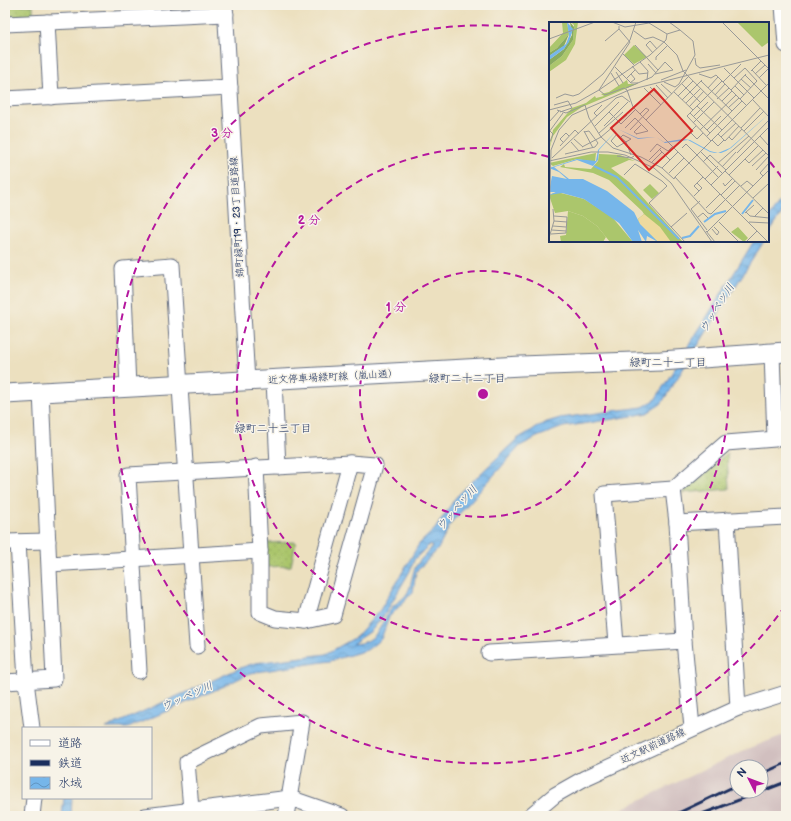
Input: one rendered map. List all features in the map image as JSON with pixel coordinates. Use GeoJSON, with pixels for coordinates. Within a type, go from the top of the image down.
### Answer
{"type":"FeatureCollection","features":[{"type":"Feature","properties":{"kind":"main road","name":"近文停車場緑町線（嵐山通）"},"geometry":{"type":"LineString","coordinates":[[5,394],[521,366],[661,361],[779,353]]}},
{"type":"Feature","properties":{"kind":"street"},"geometry":{"type":"LineString","coordinates":[[783,5],[786,43]]}},
{"type":"Feature","properties":{"kind":"street"},"geometry":{"type":"LineString","coordinates":[[5,24],[225,9]]}},
{"type":"Feature","properties":{"kind":"street","name":"錦町緑町19・23丁目道路線"},"geometry":{"type":"LineString","coordinates":[[225,9],[248,382]]}},
{"type":"Feature","properties":{"kind":"street"},"geometry":{"type":"LineString","coordinates":[[47,22],[51,97]]}},
{"type":"Feature","properties":{"kind":"street"},"geometry":{"type":"LineString","coordinates":[[5,99],[230,87]]}},
{"type":"Feature","properties":{"kind":"street"},"geometry":{"type":"LineString","coordinates":[[128,387],[123,269],[172,266],[197,646]]}},
{"type":"Feature","properties":{"kind":"street"},"geometry":{"type":"LineString","coordinates":[[616,644],[604,494],[673,489],[726,443],[775,439],[779,353]]}},
{"type":"Feature","properties":{"kind":"street"},"geometry":{"type":"LineString","coordinates":[[274,380],[278,467]]}},
{"type":"Feature","properties":{"kind":"street"},"geometry":{"type":"LineString","coordinates":[[5,682],[54,679],[50,564],[41,392]]}},
{"type":"Feature","properties":{"kind":"street"},"geometry":{"type":"LineString","coordinates":[[306,621],[350,463]]}},
{"type":"Feature","properties":{"kind":"street"},"geometry":{"type":"LineString","coordinates":[[138,671],[128,475],[186,471],[350,463],[375,465],[333,615],[306,621],[275,618],[260,612],[260,551],[256,468]]}},
{"type":"Feature","properties":{"kind":"street"},"geometry":{"type":"LineString","coordinates":[[673,489],[677,523],[684,641],[692,728]]}},
{"type":"Feature","properties":{"kind":"street"},"geometry":{"type":"LineString","coordinates":[[677,523],[786,517]]}},
{"type":"Feature","properties":{"kind":"street"},"geometry":{"type":"LineString","coordinates":[[727,520],[738,708]]}},
{"type":"Feature","properties":{"kind":"street"},"geometry":{"type":"LineString","coordinates":[[32,727],[11,542],[48,540]]}},
{"type":"Feature","properties":{"kind":"street"},"geometry":{"type":"LineString","coordinates":[[50,564],[260,551]]}},
{"type":"Feature","properties":{"kind":"street"},"geometry":{"type":"LineString","coordinates":[[489,652],[684,641]]}},
{"type":"Feature","properties":{"kind":"street","name":"近文駅前道路線"},"geometry":{"type":"LineString","coordinates":[[530,816],[555,795],[585,778],[738,708],[786,694]]}},
{"type":"Feature","properties":{"kind":"street"},"geometry":{"type":"LineString","coordinates":[[192,809],[187,762],[261,726],[302,722],[286,816]]}},
{"type":"Feature","properties":{"kind":"street"},"geometry":{"type":"LineString","coordinates":[[145,816],[290,798],[342,816]]}},
{"type":"Feature","properties":{"kind":"street"},"geometry":{"type":"LineString","coordinates":[[32,816],[34,799]]}},
{"type":"Feature","properties":{"kind":"shaded area"},"geometry":{"type":"Polygon","coordinates":[[[786,734],[786,816],[607,816],[740,752],[786,734]]]}},
{"type":"Feature","properties":{"kind":"green space"},"geometry":{"type":"Polygon","coordinates":[[[8,5],[33,5],[33,18],[9,20],[8,5]]]}},
{"type":"Feature","properties":{"kind":"green space"},"geometry":{"type":"Polygon","coordinates":[[[727,453],[729,489],[682,493],[727,453]]]}},
{"type":"Feature","properties":{"kind":"green space"},"geometry":{"type":"Polygon","coordinates":[[[296,542],[291,566],[265,567],[265,543],[296,542]]]}},
{"type":"Feature","properties":{"kind":"water"},"geometry":{"type":"Polygon","coordinates":[[[786,193],[786,207],[769,232],[769,218],[786,193]]]}},
{"type":"Feature","properties":{"kind":"water","name":"ウッペツ川"},"geometry":{"type":"Polygon","coordinates":[[[753,242],[763,242],[661,404],[647,413],[563,427],[537,437],[520,446],[451,523],[438,549],[416,572],[413,592],[389,617],[381,639],[367,650],[330,661],[250,673],[222,687],[130,727],[108,727],[240,668],[255,663],[326,654],[356,637],[380,610],[419,544],[435,529],[456,497],[517,439],[544,423],[560,418],[643,407],[655,400],[753,242]],[[430,544],[414,560],[410,571],[385,614],[371,631],[352,644],[361,643],[374,636],[394,605],[406,595],[413,573],[419,561],[432,547],[430,544]]]}},
{"type":"Feature","properties":{"kind":"water"},"geometry":{"type":"Polygon","coordinates":[[[64,799],[72,799],[71,816],[62,816],[64,799]]]}},
{"type":"Feature","properties":{"kind":"railway"},"geometry":{"type":"LineString","coordinates":[[769,770],[786,763]]}},
{"type":"Feature","properties":{"kind":"railway"},"geometry":{"type":"LineString","coordinates":[[697,816],[786,782]]}},
{"type":"Feature","properties":{"kind":"railway"},"geometry":{"type":"LineString","coordinates":[[672,816],[729,789]]}},
{"type":"Feature","properties":{"kind":"district","name":"緑町二十一丁目"},"geometry":{"type":"Point","coordinates":[668,362]}},
{"type":"Feature","properties":{"kind":"district","name":"緑町二十二丁目"},"geometry":{"type":"Point","coordinates":[467,378]}},
{"type":"Feature","properties":{"kind":"district","name":"緑町二十三丁目"},"geometry":{"type":"Point","coordinates":[273,428]}}]}
